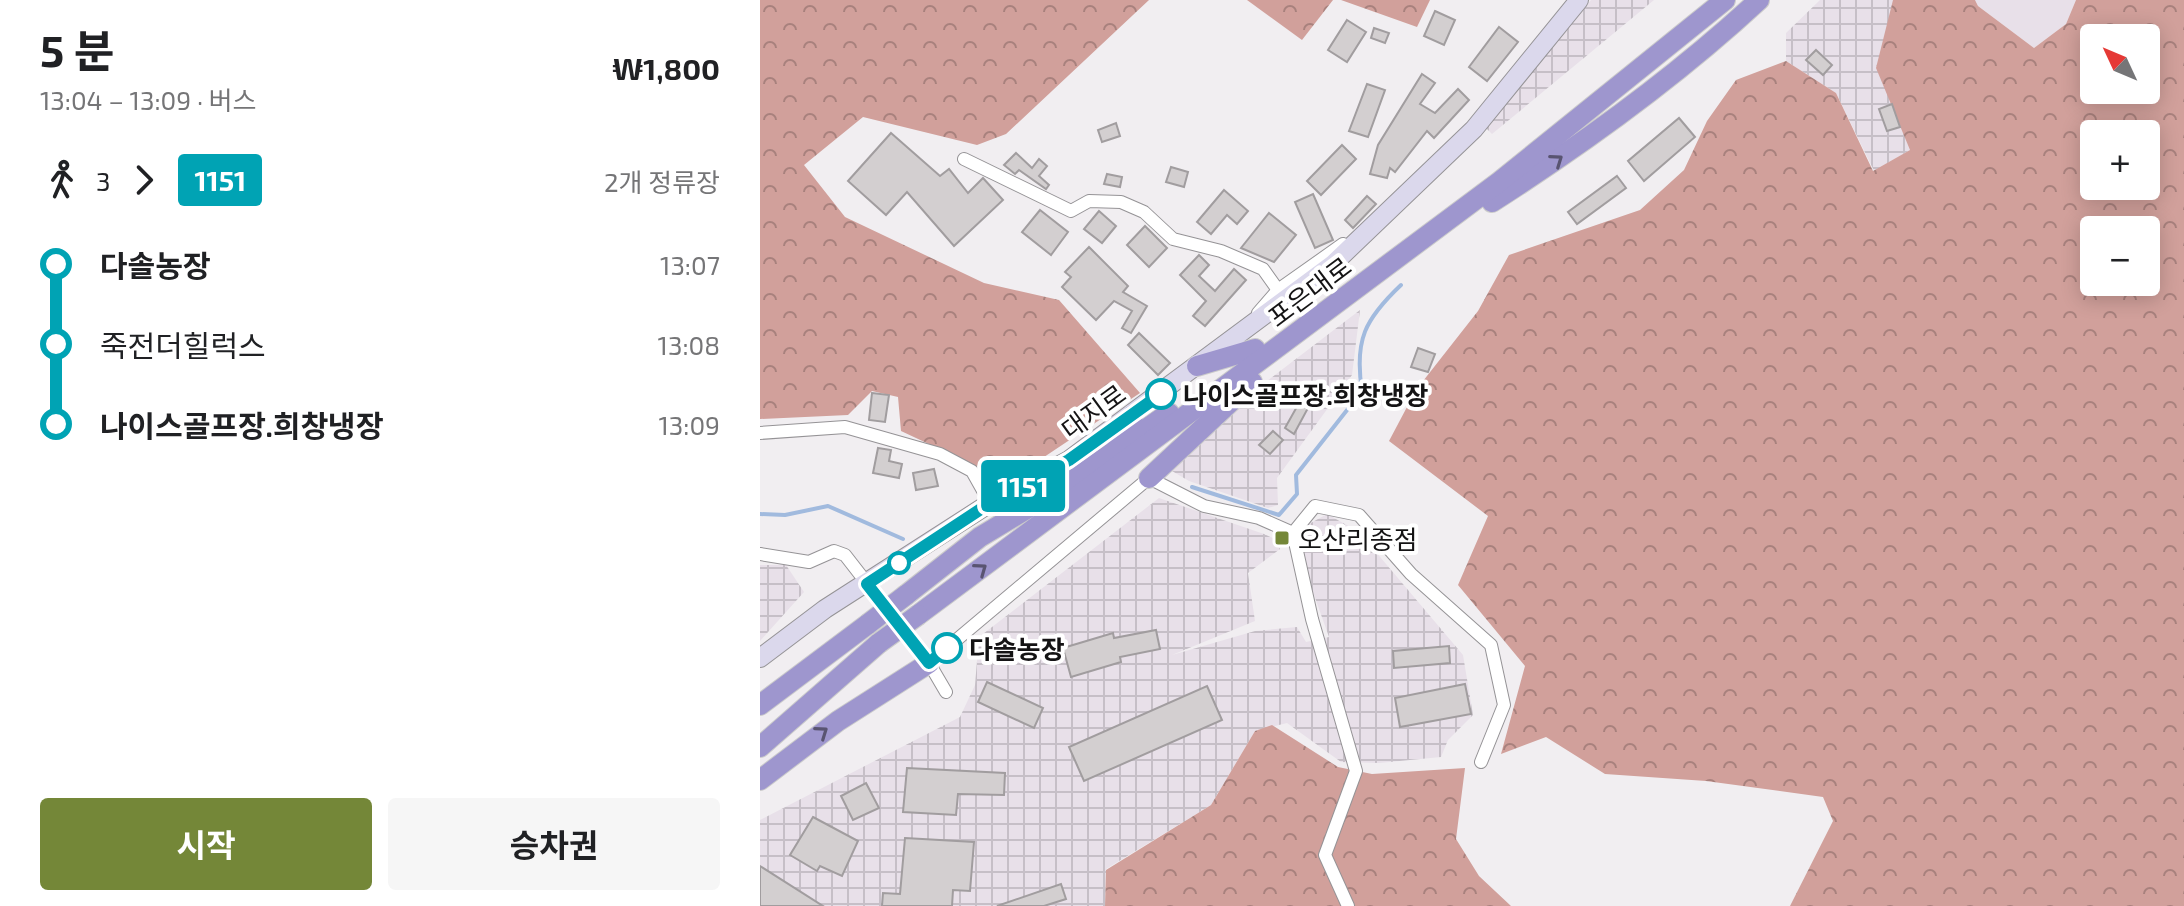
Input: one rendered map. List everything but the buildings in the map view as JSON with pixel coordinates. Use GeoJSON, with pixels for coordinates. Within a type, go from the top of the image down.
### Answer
{"type":"FeatureCollection","features":[{"type":"Feature","properties":{"kind":"highway","name":"포은대로"},"geometry":{"type":"LineString","coordinates":[[760,705],[980,537],[1114,452],[1255,349],[1606,85],[1704,0]]}},
{"type":"Feature","properties":{"kind":"highway","name":"포은대로"},"geometry":{"type":"LineString","coordinates":[[760,747],[879,643],[1434,230],[1725,0]]}},
{"type":"Feature","properties":{"kind":"highway"},"geometry":{"type":"LineString","coordinates":[[1149,478],[1242,391],[1358,296],[1637,102],[1690,62],[1759,0]]}},
{"type":"Feature","properties":{"kind":"highway"},"geometry":{"type":"LineString","coordinates":[[1434,230],[1468,218]]}},
{"type":"Feature","properties":{"kind":"highway"},"geometry":{"type":"LineString","coordinates":[[1358,296],[1371,277]]}},
{"type":"Feature","properties":{"kind":"highway"},"geometry":{"type":"LineString","coordinates":[[1197,366],[1255,349]]}},
{"type":"Feature","properties":{"kind":"highway"},"geometry":{"type":"LineString","coordinates":[[1114,452],[1133,415]]}},
{"type":"Feature","properties":{"kind":"highway"},"geometry":{"type":"LineString","coordinates":[[760,780],[838,721],[929,663]]}},
{"type":"Feature","properties":{"kind":"main road","name":"대지로"},"geometry":{"type":"LineString","coordinates":[[760,658],[825,609],[990,503],[1069,460],[1333,264],[1474,129],[1579,0]]}},
{"type":"Feature","properties":{"kind":"street","name":"대지로"},"geometry":{"type":"LineString","coordinates":[[1250,326],[1278,290],[1339,248],[1474,129]]}},
{"type":"Feature","properties":{"kind":"street"},"geometry":{"type":"LineString","coordinates":[[964,159],[1071,211],[1089,201],[1121,202],[1144,212],[1173,239],[1221,251],[1263,269],[1278,290]]}},
{"type":"Feature","properties":{"kind":"street"},"geometry":{"type":"LineString","coordinates":[[760,433],[845,427],[940,454],[972,471],[990,503]]}},
{"type":"Feature","properties":{"kind":"street"},"geometry":{"type":"LineString","coordinates":[[929,663],[1149,478],[1204,506],[1259,518],[1293,533]]}},
{"type":"Feature","properties":{"kind":"street"},"geometry":{"type":"LineString","coordinates":[[1293,533],[1315,506],[1359,515],[1411,574],[1491,645],[1504,705],[1481,762]]}},
{"type":"Feature","properties":{"kind":"street"},"geometry":{"type":"LineString","coordinates":[[1293,533],[1312,619],[1356,771],[1325,855],[1348,906]]}},
{"type":"Feature","properties":{"kind":"street"},"geometry":{"type":"LineString","coordinates":[[760,554],[809,562],[834,551],[845,555],[929,663],[946,692]]}},
{"type":"Feature","properties":{"kind":"shaded area"},"geometry":{"type":"Polygon","coordinates":[[[1591,0],[1654,0],[1492,134],[1486,128],[1591,0]]]}},
{"type":"Feature","properties":{"kind":"shaded area"},"geometry":{"type":"Polygon","coordinates":[[[1820,0],[1893,0],[1892,104],[1910,150],[1874,171],[1836,93],[1786,61],[1786,33],[1820,0]]]}},
{"type":"Feature","properties":{"kind":"shaded area"},"geometry":{"type":"Polygon","coordinates":[[[1975,0],[2076,0],[2066,24],[2034,48],[1978,6],[1975,0]]]}},
{"type":"Feature","properties":{"kind":"shaded area"},"geometry":{"type":"Polygon","coordinates":[[[1360,310],[1352,375],[1277,478],[1278,505],[1268,508],[1189,481],[1172,471],[1250,394],[1360,310]]]}},
{"type":"Feature","properties":{"kind":"shaded area"},"geometry":{"type":"Polygon","coordinates":[[[1159,498],[1264,534],[1275,539],[1280,549],[1248,573],[1255,621],[1172,655],[1255,631],[1297,627],[1306,642],[1329,637],[1303,564],[1304,532],[1309,524],[1327,514],[1359,532],[1463,655],[1473,715],[1448,740],[1441,757],[1379,763],[1341,762],[1287,723],[1255,731],[1211,805],[1106,869],[1105,906],[760,906],[760,820],[960,717],[975,685],[979,637],[1159,498]]]}},
{"type":"Feature","properties":{"kind":"shaded area"},"geometry":{"type":"Polygon","coordinates":[[[760,565],[786,565],[804,592],[760,641],[760,565]]]}},
{"type":"Feature","properties":{"kind":"green space"},"geometry":{"type":"Polygon","coordinates":[[[760,0],[1149,0],[1006,134],[977,145],[863,117],[804,165],[845,217],[984,283],[1059,300],[1140,393],[1008,481],[901,431],[898,397],[872,391],[848,415],[760,419],[760,0]]]}},
{"type":"Feature","properties":{"kind":"green space"},"geometry":{"type":"Polygon","coordinates":[[[1247,0],[1333,0],[1302,40],[1247,0]]]}},
{"type":"Feature","properties":{"kind":"green space"},"geometry":{"type":"Polygon","coordinates":[[[1341,0],[1430,0],[1417,27],[1341,0]]]}},
{"type":"Feature","properties":{"kind":"green space"},"geometry":{"type":"Polygon","coordinates":[[[1893,0],[1975,0],[1978,6],[2034,48],[2066,24],[2076,0],[2184,0],[2184,906],[1790,906],[1833,821],[1823,797],[1706,781],[1605,774],[1546,737],[1501,754],[1525,666],[1458,585],[1488,516],[1389,441],[1416,390],[1478,311],[1509,255],[1640,210],[1684,170],[1707,121],[1736,80],[1786,61],[1836,93],[1873,171],[1910,150],[1876,68],[1893,0]]]}},
{"type":"Feature","properties":{"kind":"green space"},"geometry":{"type":"Polygon","coordinates":[[[1272,725],[1338,767],[1372,774],[1465,768],[1456,839],[1479,876],[1511,906],[1105,906],[1106,870],[1211,805],[1255,731],[1272,725]]]}},
{"type":"Feature","properties":{"kind":"waterway"},"geometry":{"type":"LineString","coordinates":[[1192,487],[1279,515],[1297,494],[1296,475],[1362,391],[1360,358],[1365,332],[1379,309],[1401,285]]}},
{"type":"Feature","properties":{"kind":"waterway"},"geometry":{"type":"LineString","coordinates":[[760,514],[785,515],[828,506],[903,539]]}},
{"type":"Feature","properties":{"kind":"bus line","name":"1151"},"geometry":{"type":"LineString","coordinates":[[947,648],[929,663],[867,584],[990,503],[1069,460],[1161,394]]}},
{"type":"Feature","properties":{"kind":"place","name":"나이스골프장.희창냉장"},"geometry":{"type":"Point","coordinates":[1161,394]}},
{"type":"Feature","properties":{"kind":"place","name":"오산리종점"},"geometry":{"type":"Point","coordinates":[1282,538]}},
{"type":"Feature","properties":{"kind":"place","name":"다솔농장"},"geometry":{"type":"Point","coordinates":[947,648]}}]}
